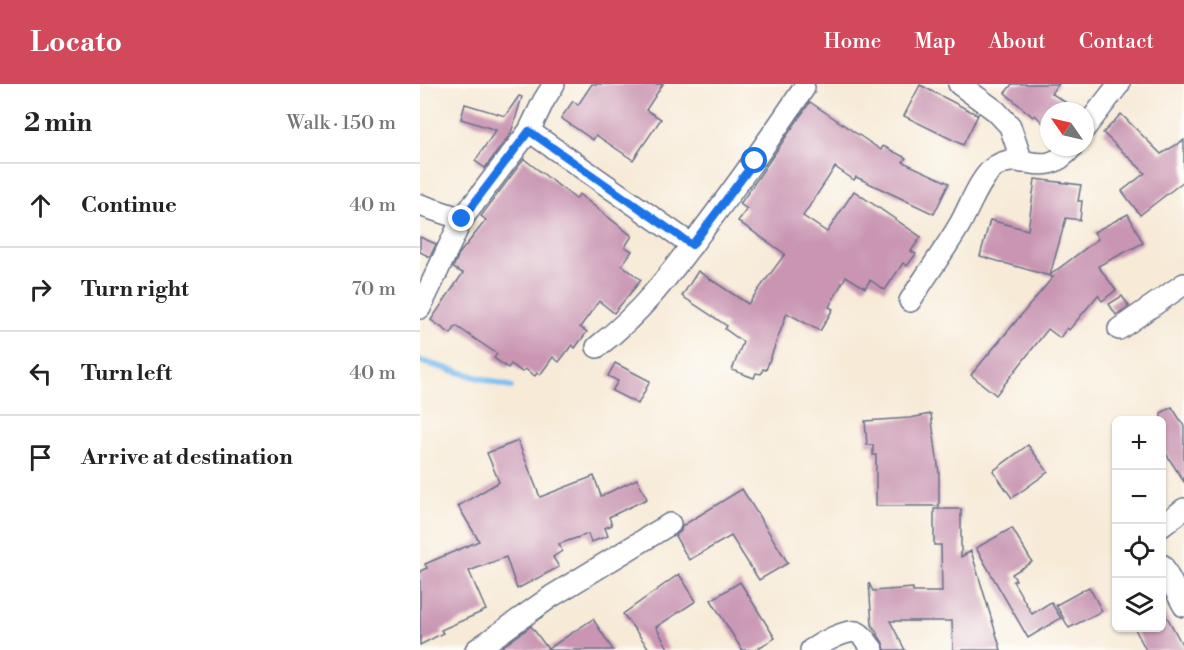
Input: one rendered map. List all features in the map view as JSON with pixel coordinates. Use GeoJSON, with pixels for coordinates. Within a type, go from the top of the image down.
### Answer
{"type":"FeatureCollection","features":[{"type":"Feature","properties":{"kind":"street"},"geometry":{"type":"LineString","coordinates":[[420,308],[462,219],[529,131],[554,84]]}},
{"type":"Feature","properties":{"kind":"street"},"geometry":{"type":"LineString","coordinates":[[959,84],[996,111],[1010,126],[1022,162]]}},
{"type":"Feature","properties":{"kind":"street"},"geometry":{"type":"LineString","coordinates":[[1094,116],[1119,84]]}},
{"type":"Feature","properties":{"kind":"street"},"geometry":{"type":"LineString","coordinates":[[597,347],[636,314],[658,289],[755,161],[804,88]]}},
{"type":"Feature","properties":{"kind":"street"},"geometry":{"type":"LineString","coordinates":[[529,131],[692,245]]}},
{"type":"Feature","properties":{"kind":"street"},"geometry":{"type":"LineString","coordinates":[[910,301],[960,225],[986,176],[994,167],[1003,162],[1050,164],[1064,156]]}},
{"type":"Feature","properties":{"kind":"street"},"geometry":{"type":"LineString","coordinates":[[420,205],[462,219]]}},
{"type":"Feature","properties":{"kind":"street"},"geometry":{"type":"LineString","coordinates":[[1119,329],[1184,284]]}},
{"type":"Feature","properties":{"kind":"street"},"geometry":{"type":"LineString","coordinates":[[1164,524],[1184,509]]}},
{"type":"Feature","properties":{"kind":"street"},"geometry":{"type":"LineString","coordinates":[[476,650],[552,596],[670,524]]}},
{"type":"Feature","properties":{"kind":"street"},"geometry":{"type":"LineString","coordinates":[[1166,574],[1184,606]]}},
{"type":"Feature","properties":{"kind":"street"},"geometry":{"type":"LineString","coordinates":[[814,648],[851,632],[858,633],[873,650]]}},
{"type":"Feature","properties":{"kind":"building"},"geometry":{"type":"Polygon","coordinates":[[[592,84],[663,84],[646,110],[661,119],[633,160],[596,135],[593,140],[561,118],[573,101],[578,105],[592,84]]]}},
{"type":"Feature","properties":{"kind":"building"},"geometry":{"type":"Polygon","coordinates":[[[1012,84],[1059,84],[1051,93],[1065,102],[1040,102],[1040,120],[1035,115],[1033,117],[1005,93],[1012,84]]]}},
{"type":"Feature","properties":{"kind":"building"},"geometry":{"type":"Polygon","coordinates":[[[920,85],[978,115],[963,145],[904,116],[920,85]]]}},
{"type":"Feature","properties":{"kind":"building"},"geometry":{"type":"Polygon","coordinates":[[[519,96],[522,97],[511,133],[485,168],[475,161],[496,130],[461,119],[465,104],[505,116],[519,96]]]}},
{"type":"Feature","properties":{"kind":"building"},"geometry":{"type":"Polygon","coordinates":[[[810,102],[881,150],[883,146],[906,158],[903,162],[949,183],[934,214],[856,177],[854,180],[835,167],[803,216],[827,232],[854,191],[921,237],[911,251],[916,254],[907,266],[903,263],[885,290],[870,280],[865,288],[846,276],[829,307],[833,309],[820,331],[787,313],[766,370],[763,369],[761,374],[756,373],[754,378],[732,370],[743,342],[725,329],[727,326],[682,296],[698,271],[748,304],[785,254],[738,221],[747,209],[740,204],[810,102]]]}},
{"type":"Feature","properties":{"kind":"building"},"geometry":{"type":"Polygon","coordinates":[[[1121,114],[1161,154],[1184,140],[1184,181],[1140,215],[1122,191],[1145,173],[1103,133],[1121,114]]]}},
{"type":"Feature","properties":{"kind":"building"},"geometry":{"type":"Polygon","coordinates":[[[524,159],[576,199],[579,194],[632,236],[625,247],[632,251],[622,265],[641,280],[614,313],[599,301],[580,327],[587,332],[575,348],[572,345],[559,362],[553,357],[540,375],[537,373],[535,376],[525,369],[522,372],[511,364],[508,368],[494,358],[497,354],[456,326],[451,334],[431,320],[463,273],[453,268],[459,254],[486,220],[481,216],[524,159]]]}},
{"type":"Feature","properties":{"kind":"building"},"geometry":{"type":"Polygon","coordinates":[[[1035,179],[1081,185],[1078,201],[1082,201],[1080,220],[1066,218],[1050,275],[1098,239],[1094,232],[1128,214],[1143,243],[1098,266],[1116,290],[1102,301],[1098,295],[1060,338],[1048,329],[996,395],[971,375],[1053,277],[980,256],[990,220],[1028,230],[1035,179]]]}},
{"type":"Feature","properties":{"kind":"building"},"geometry":{"type":"Polygon","coordinates":[[[420,237],[436,244],[430,257],[420,252],[420,237]]]}},
{"type":"Feature","properties":{"kind":"building"},"geometry":{"type":"Polygon","coordinates":[[[1122,296],[1129,306],[1116,315],[1109,304],[1122,296]]]}},
{"type":"Feature","properties":{"kind":"building"},"geometry":{"type":"Polygon","coordinates":[[[615,363],[650,381],[638,404],[612,391],[618,381],[608,376],[615,363]]]}},
{"type":"Feature","properties":{"kind":"building"},"geometry":{"type":"Polygon","coordinates":[[[1172,407],[1184,426],[1184,482],[1166,454],[1166,416],[1161,416],[1161,413],[1172,407]]]}},
{"type":"Feature","properties":{"kind":"building"},"geometry":{"type":"Polygon","coordinates":[[[931,414],[939,473],[939,506],[876,506],[876,455],[873,455],[873,445],[867,445],[865,421],[931,414]]]}},
{"type":"Feature","properties":{"kind":"building"},"geometry":{"type":"Polygon","coordinates":[[[518,441],[540,497],[594,476],[601,496],[637,479],[647,499],[609,517],[612,525],[605,528],[608,536],[591,542],[588,534],[559,544],[562,551],[553,557],[559,567],[517,589],[506,557],[469,571],[486,610],[441,630],[443,633],[420,645],[420,571],[427,568],[425,564],[479,541],[458,506],[499,482],[487,453],[518,441]]]}},
{"type":"Feature","properties":{"kind":"building"},"geometry":{"type":"Polygon","coordinates":[[[1028,445],[1048,472],[1012,498],[993,471],[1028,445]]]}},
{"type":"Feature","properties":{"kind":"building"},"geometry":{"type":"Polygon","coordinates":[[[742,489],[788,563],[759,580],[731,536],[689,560],[675,536],[681,531],[682,526],[742,489]]]}},
{"type":"Feature","properties":{"kind":"building"},"geometry":{"type":"Polygon","coordinates":[[[934,509],[961,509],[961,557],[971,551],[1001,650],[953,650],[952,621],[890,621],[905,650],[885,650],[872,625],[869,583],[873,591],[913,588],[913,592],[942,592],[941,545],[934,545],[934,509]]]}},
{"type":"Feature","properties":{"kind":"building"},"geometry":{"type":"Polygon","coordinates":[[[1012,528],[1032,562],[1012,574],[1016,580],[1013,581],[1032,614],[1051,602],[1061,618],[1028,638],[976,548],[1012,528]]]}},
{"type":"Feature","properties":{"kind":"building"},"geometry":{"type":"Polygon","coordinates":[[[679,574],[696,601],[656,627],[669,650],[650,650],[623,614],[679,574]]]}},
{"type":"Feature","properties":{"kind":"building"},"geometry":{"type":"Polygon","coordinates":[[[740,582],[775,638],[755,650],[742,650],[711,600],[740,582]]]}},
{"type":"Feature","properties":{"kind":"building"},"geometry":{"type":"Polygon","coordinates":[[[1089,587],[1102,611],[1069,628],[1056,605],[1089,587]]]}},
{"type":"Feature","properties":{"kind":"building"},"geometry":{"type":"Polygon","coordinates":[[[1166,615],[1184,650],[1146,650],[1137,632],[1166,632],[1166,615]]]}},
{"type":"Feature","properties":{"kind":"building"},"geometry":{"type":"Polygon","coordinates":[[[593,619],[613,650],[498,650],[531,626],[548,649],[593,619]]]}},
{"type":"Feature","properties":{"kind":"waterway"},"geometry":{"type":"LineString","coordinates":[[420,361],[511,387]]}},
{"type":"Feature","properties":{"kind":"route"},"geometry":{"type":"LineString","coordinates":[[462,219],[529,131],[692,245],[755,161]]}}]}
